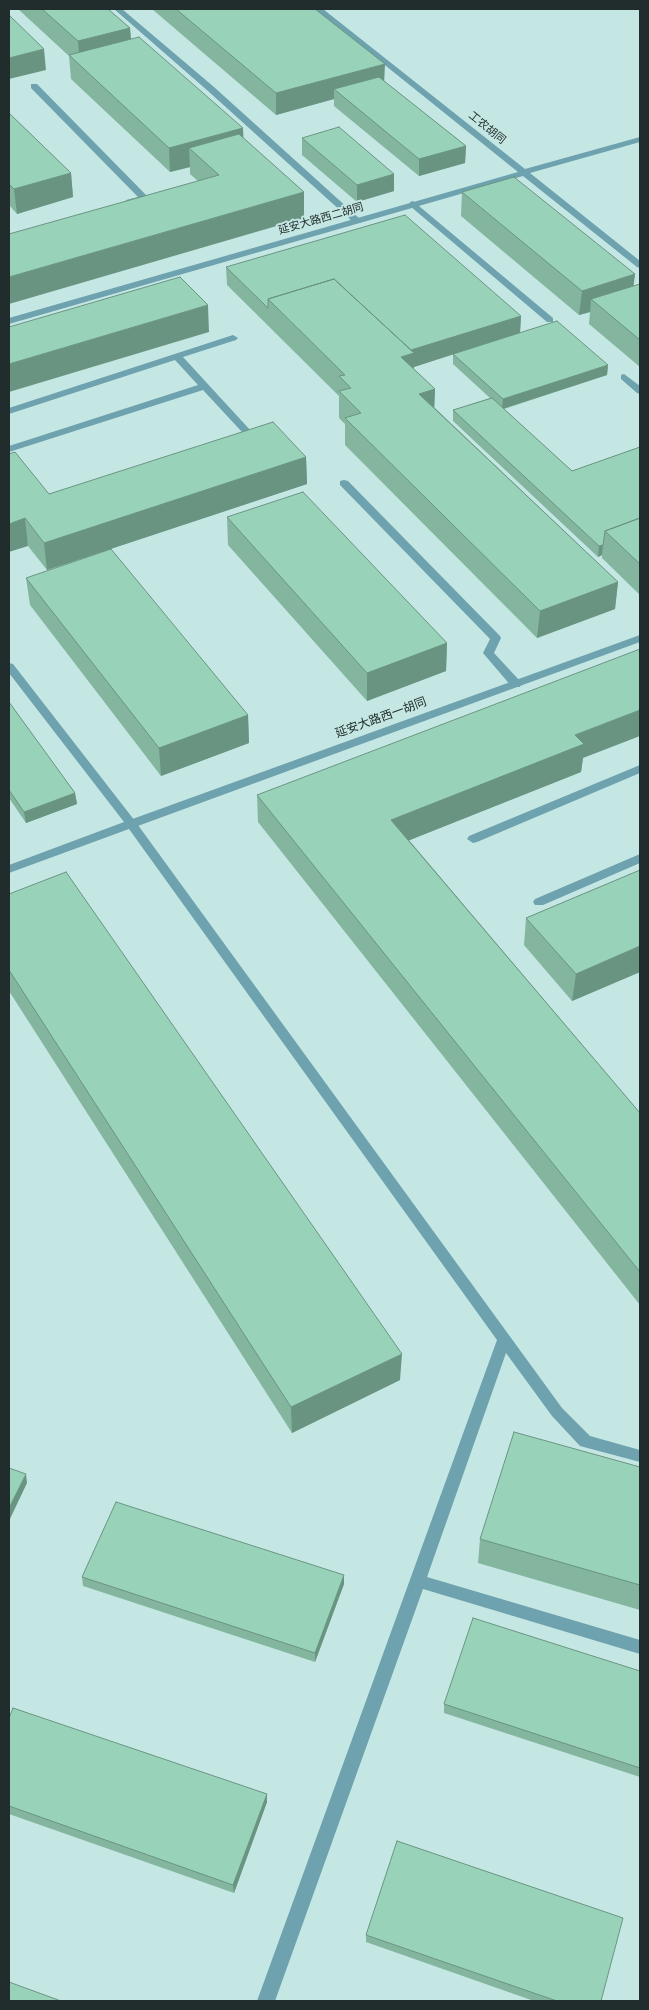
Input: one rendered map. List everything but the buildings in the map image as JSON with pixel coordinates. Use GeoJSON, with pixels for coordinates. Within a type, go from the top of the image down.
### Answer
{"type":"FeatureCollection","features":[{"type":"Feature","properties":{"kind":"street"},"geometry":{"type":"LineString","coordinates":[[118,9],[356,220]]}},
{"type":"Feature","properties":{"kind":"street","name":"工农胡同"},"geometry":{"type":"LineString","coordinates":[[319,9],[640,265]]}},
{"type":"Feature","properties":{"kind":"street"},"geometry":{"type":"LineString","coordinates":[[34,86],[144,198],[117,205]]}},
{"type":"Feature","properties":{"kind":"street","name":"延安大路西二胡同"},"geometry":{"type":"LineString","coordinates":[[9,321],[640,139]]}},
{"type":"Feature","properties":{"kind":"street"},"geometry":{"type":"LineString","coordinates":[[413,204],[550,320]]}},
{"type":"Feature","properties":{"kind":"street"},"geometry":{"type":"LineString","coordinates":[[9,411],[233,338]]}},
{"type":"Feature","properties":{"kind":"street"},"geometry":{"type":"LineString","coordinates":[[178,356],[248,433],[230,439]]}},
{"type":"Feature","properties":{"kind":"street"},"geometry":{"type":"LineString","coordinates":[[624,377],[640,391]]}},
{"type":"Feature","properties":{"kind":"street"},"geometry":{"type":"LineString","coordinates":[[9,449],[204,386]]}},
{"type":"Feature","properties":{"kind":"street"},"geometry":{"type":"LineString","coordinates":[[344,483],[496,638],[488,653],[516,684]]}},
{"type":"Feature","properties":{"kind":"street","name":"延安大路西一胡同"},"geometry":{"type":"LineString","coordinates":[[9,868],[640,638]]}},
{"type":"Feature","properties":{"kind":"street"},"geometry":{"type":"LineString","coordinates":[[9,666],[131,824],[557,1412],[585,1440],[640,1456]]}},
{"type":"Feature","properties":{"kind":"street"},"geometry":{"type":"LineString","coordinates":[[473,839],[640,769]]}},
{"type":"Feature","properties":{"kind":"street"},"geometry":{"type":"LineString","coordinates":[[539,902],[640,858]]}},
{"type":"Feature","properties":{"kind":"street"},"geometry":{"type":"LineString","coordinates":[[266,2001],[504,1339]]}},
{"type":"Feature","properties":{"kind":"street"},"geometry":{"type":"LineString","coordinates":[[418,1581],[640,1647]]}}]}
